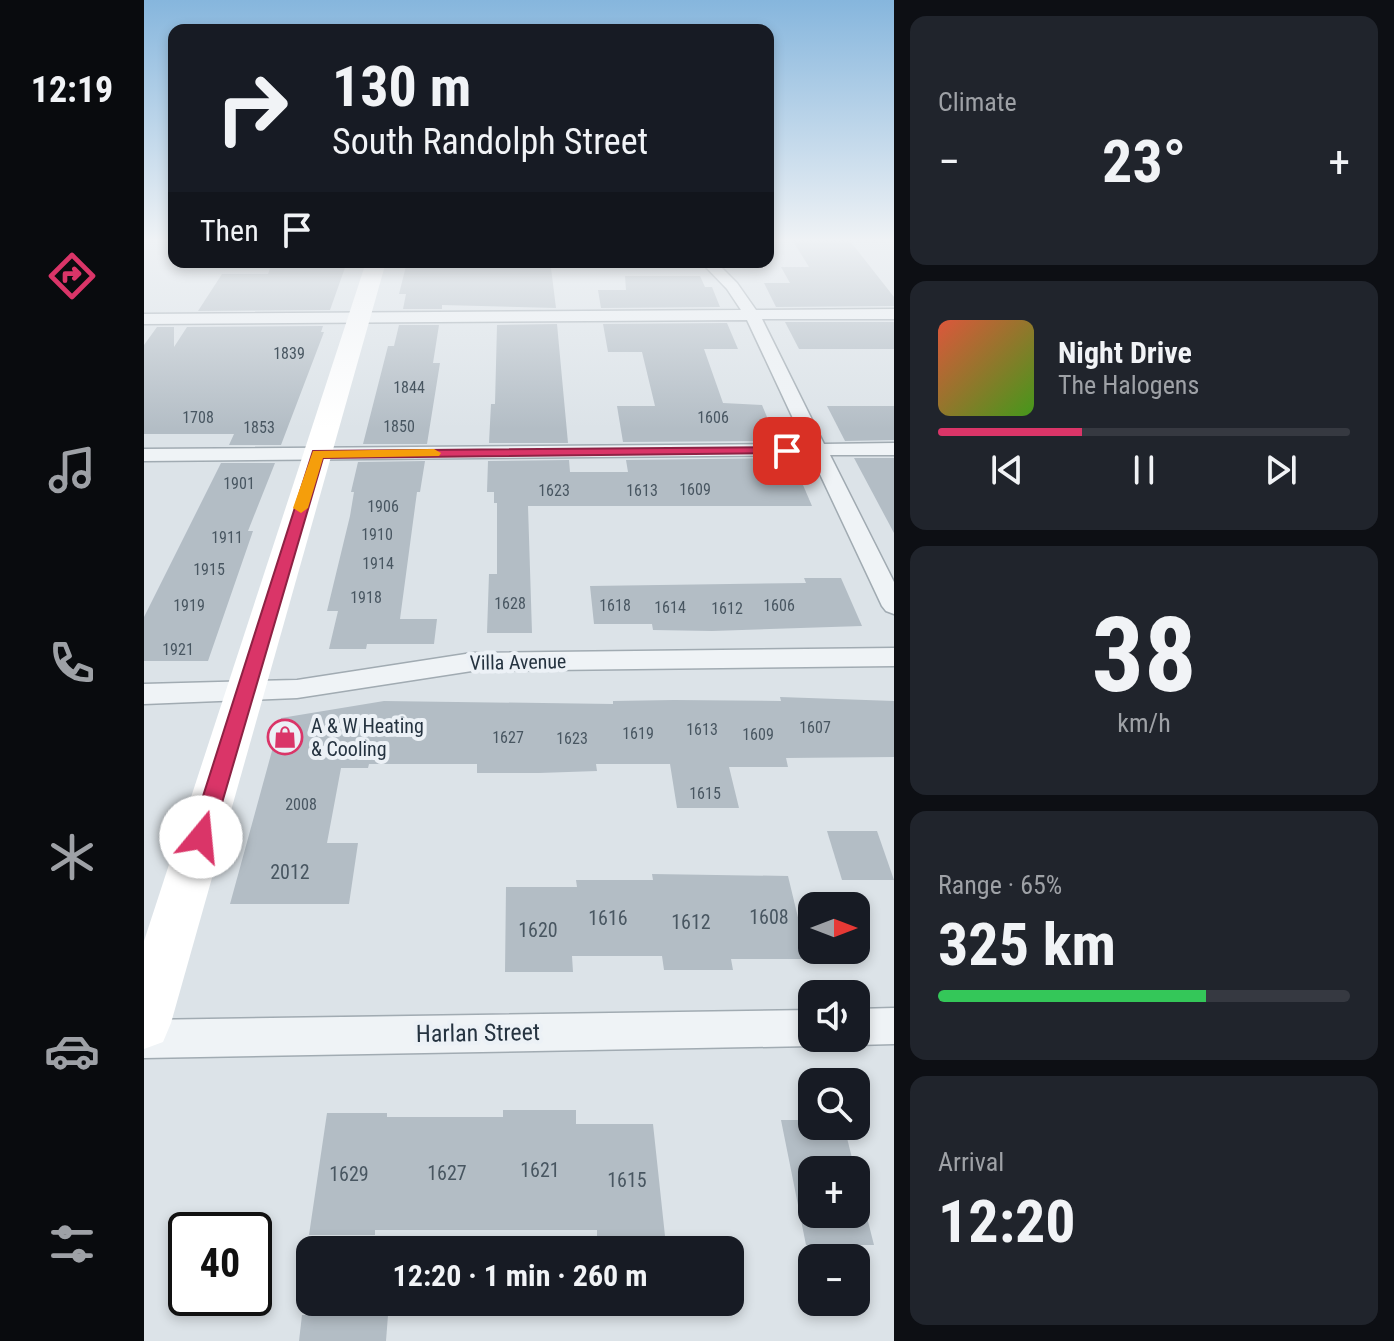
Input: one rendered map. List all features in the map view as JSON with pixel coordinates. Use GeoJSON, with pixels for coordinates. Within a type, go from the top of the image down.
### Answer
{"type":"FeatureCollection","features":[{"type":"Feature","properties":{"kind":"street"},"geometry":{"type":"LineString","coordinates":[[144,1023],[363,304]]}},
{"type":"Feature","properties":{"kind":"street"},"geometry":{"type":"LineString","coordinates":[[744,304],[894,606]]}},
{"type":"Feature","properties":{"kind":"street"},"geometry":{"type":"LineString","coordinates":[[144,319],[894,314]]}},
{"type":"Feature","properties":{"kind":"street"},"geometry":{"type":"LineString","coordinates":[[144,455],[894,449]]}},
{"type":"Feature","properties":{"kind":"street","name":"Villa Avenue"},"geometry":{"type":"LineString","coordinates":[[144,694],[297,689],[472,662],[894,657]]}},
{"type":"Feature","properties":{"kind":"street"},"geometry":{"type":"LineString","coordinates":[[870,1027],[894,1026]]}},
{"type":"Feature","properties":{"kind":"street","name":"Harlan Street"},"geometry":{"type":"LineString","coordinates":[[144,1039],[798,1028]]}},
{"type":"Feature","properties":{"kind":"building"},"geometry":{"type":"Polygon","coordinates":[[[203,304],[332,304],[330,310],[198,311],[203,304]]]}},
{"type":"Feature","properties":{"kind":"building"},"geometry":{"type":"Polygon","coordinates":[[[404,304],[555,304],[556,308],[442,305],[442,309],[403,309],[404,304]]]}},
{"type":"Feature","properties":{"kind":"building"},"geometry":{"type":"Polygon","coordinates":[[[600,304],[719,304],[720,307],[601,308],[600,304]]]}},
{"type":"Feature","properties":{"kind":"building"},"geometry":{"type":"Polygon","coordinates":[[[774,304],[894,304],[894,306],[776,307],[774,304]]]}},
{"type":"Feature","properties":{"kind":"building"},"geometry":{"type":"Polygon","coordinates":[[[785,322],[894,322],[894,349],[799,349],[785,322]]]}},
{"type":"Feature","properties":{"kind":"building"},"geometry":{"type":"Polygon","coordinates":[[[727,323],[738,349],[704,349],[723,403],[762,405],[777,441],[623,442],[617,406],[655,406],[642,352],[608,352],[603,324],[727,323]]]}},
{"type":"Feature","properties":{"kind":"building"},"geometry":{"type":"Polygon","coordinates":[[[557,324],[568,443],[489,443],[491,404],[495,404],[497,325],[557,324]]]}},
{"type":"Feature","properties":{"kind":"building"},"geometry":{"type":"Polygon","coordinates":[[[399,325],[439,325],[433,363],[440,363],[427,444],[363,444],[388,346],[394,346],[399,325]]]}},
{"type":"Feature","properties":{"kind":"building"},"geometry":{"type":"Polygon","coordinates":[[[323,326],[321,332],[324,332],[281,445],[229,445],[234,434],[144,434],[144,345],[157,327],[174,327],[174,347],[187,327],[323,326]]]}},
{"type":"Feature","properties":{"kind":"building"},"geometry":{"type":"Polygon","coordinates":[[[827,406],[894,406],[894,440],[845,441],[827,406]]]}},
{"type":"Feature","properties":{"kind":"building"},"geometry":{"type":"Polygon","coordinates":[[[784,458],[789,471],[797,471],[812,506],[528,506],[532,633],[487,633],[489,574],[497,574],[497,503],[494,503],[494,492],[487,492],[488,461],[569,460],[570,472],[628,472],[626,460],[784,458]]]}},
{"type":"Feature","properties":{"kind":"building"},"geometry":{"type":"Polygon","coordinates":[[[854,458],[894,458],[894,533],[854,458]]]}},
{"type":"Feature","properties":{"kind":"building"},"geometry":{"type":"Polygon","coordinates":[[[425,461],[420,492],[417,492],[400,619],[437,619],[434,644],[367,644],[366,649],[329,649],[338,611],[327,611],[350,516],[354,492],[351,492],[358,462],[425,461]]]}},
{"type":"Feature","properties":{"kind":"building"},"geometry":{"type":"Polygon","coordinates":[[[221,463],[275,463],[248,531],[253,531],[208,661],[144,661],[144,617],[221,463]]]}},
{"type":"Feature","properties":{"kind":"building"},"geometry":{"type":"Polygon","coordinates":[[[804,578],[841,578],[862,626],[712,631],[653,630],[652,624],[594,624],[590,586],[806,583],[804,578]]]}},
{"type":"Feature","properties":{"kind":"building"},"geometry":{"type":"Polygon","coordinates":[[[780,697],[894,701],[894,757],[786,758],[788,767],[729,767],[739,808],[677,808],[670,764],[596,764],[597,771],[539,773],[477,773],[477,764],[369,764],[368,768],[341,768],[327,843],[358,843],[349,904],[230,904],[281,718],[384,701],[613,704],[613,701],[781,701],[780,697]]]}},
{"type":"Feature","properties":{"kind":"building"},"geometry":{"type":"Polygon","coordinates":[[[827,831],[877,831],[894,880],[842,880],[827,831]]]}},
{"type":"Feature","properties":{"kind":"building"},"geometry":{"type":"Polygon","coordinates":[[[652,874],[788,876],[798,918],[798,959],[731,959],[733,970],[664,970],[662,956],[572,956],[573,972],[505,972],[506,887],[577,887],[576,880],[653,880],[652,874]]]}},
{"type":"Feature","properties":{"kind":"building"},"geometry":{"type":"Polygon","coordinates":[[[503,1110],[576,1110],[576,1124],[653,1124],[665,1236],[597,1236],[597,1230],[375,1230],[375,1235],[309,1235],[327,1113],[387,1113],[387,1117],[503,1117],[503,1110]]]}},
{"type":"Feature","properties":{"kind":"building"},"geometry":{"type":"Polygon","coordinates":[[[781,1120],[798,1120],[798,1140],[848,1140],[852,1156],[798,1156],[798,1205],[781,1120]]]}},
{"type":"Feature","properties":{"kind":"building"},"geometry":{"type":"Polygon","coordinates":[[[803,1228],[870,1228],[874,1245],[870,1244],[806,1244],[803,1228]]]}},
{"type":"Feature","properties":{"kind":"building"},"geometry":{"type":"Polygon","coordinates":[[[302,1316],[388,1316],[386,1341],[299,1341],[302,1316]]]}},
{"type":"Feature","properties":{"kind":"slow traffic"},"geometry":{"type":"LineString","coordinates":[[301,508],[317,454],[434,453]]}},
{"type":"Feature","properties":{"kind":"place","name":"A & W Heating & Cooling"},"geometry":{"type":"Point","coordinates":[285,737]}},
{"type":"Feature","properties":{"kind":"route"},"geometry":{"type":"LineString","coordinates":[[201,837],[317,454],[787,451]]}}]}
